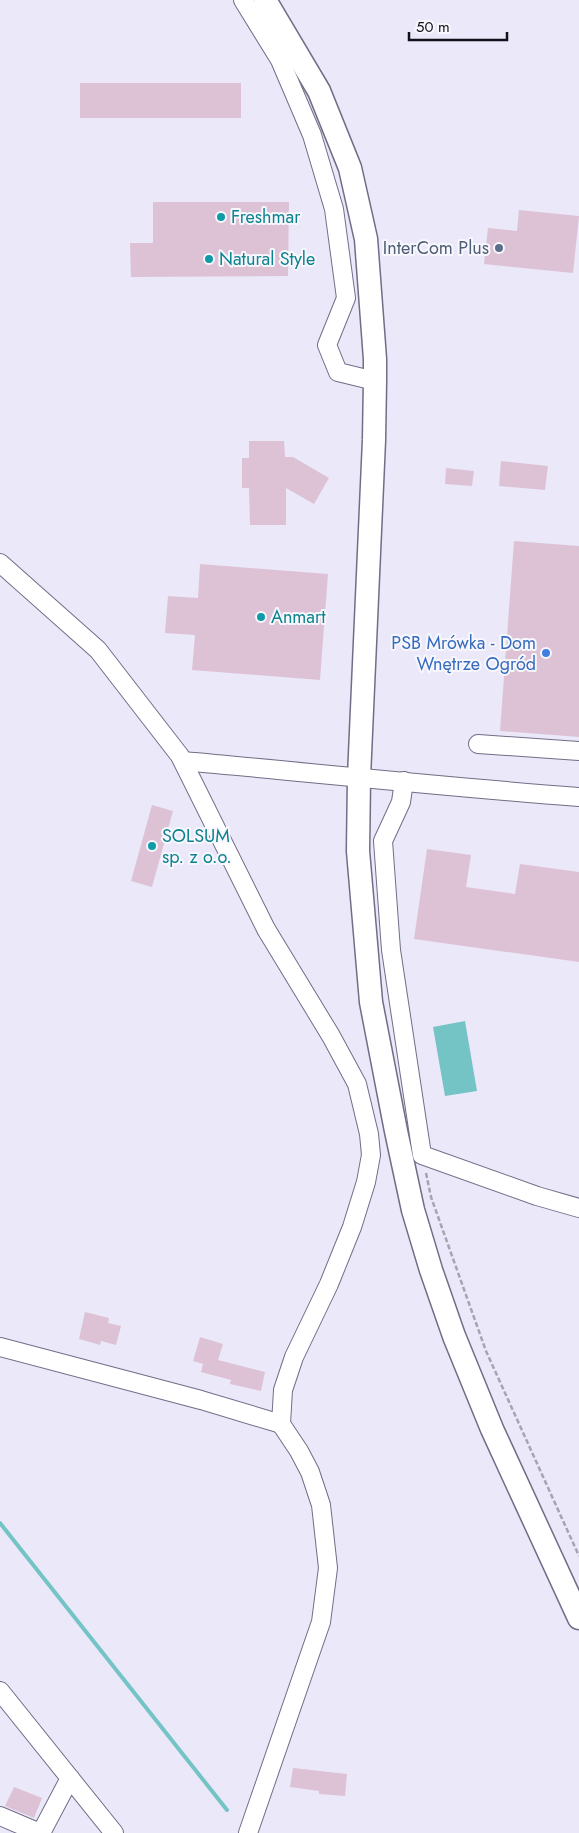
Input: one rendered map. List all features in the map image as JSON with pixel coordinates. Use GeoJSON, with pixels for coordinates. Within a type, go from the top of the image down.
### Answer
{"type":"FeatureCollection","features":[{"type":"Feature","properties":{"kind":"main road"},"geometry":{"type":"LineString","coordinates":[[265,0],[319,91],[350,168],[366,239],[375,381],[359,777],[358,851],[371,1002],[413,1210],[431,1270],[454,1336],[492,1429],[579,1618]]}},
{"type":"Feature","properties":{"kind":"street"},"geometry":{"type":"LineString","coordinates":[[243,0],[280,60],[312,135],[334,209],[346,298],[327,345],[338,372],[375,381]]}},
{"type":"Feature","properties":{"kind":"street"},"geometry":{"type":"LineString","coordinates":[[0,563],[98,650],[156,722],[183,761],[266,929],[331,1036],[357,1084],[369,1134],[371,1155],[366,1182],[352,1227],[329,1284],[294,1357],[283,1390],[281,1424],[310,1472],[321,1505],[328,1568],[321,1622],[248,1833]]}},
{"type":"Feature","properties":{"kind":"street"},"geometry":{"type":"LineString","coordinates":[[478,744],[579,751]]}},
{"type":"Feature","properties":{"kind":"street"},"geometry":{"type":"LineString","coordinates":[[183,761],[474,789],[579,797]]}},
{"type":"Feature","properties":{"kind":"street"},"geometry":{"type":"LineString","coordinates":[[404,781],[401,802],[383,841],[391,950],[422,1155],[537,1196],[579,1208]]}},
{"type":"Feature","properties":{"kind":"street"},"geometry":{"type":"LineString","coordinates":[[0,1347],[201,1400],[281,1424]]}},
{"type":"Feature","properties":{"kind":"street"},"geometry":{"type":"LineString","coordinates":[[0,1691],[114,1833]]}},
{"type":"Feature","properties":{"kind":"street"},"geometry":{"type":"LineString","coordinates":[[0,1816],[41,1833],[70,1778]]}},
{"type":"Feature","properties":{"kind":"path"},"geometry":{"type":"LineString","coordinates":[[422,1155],[431,1197],[486,1351],[579,1556]]}},
{"type":"Feature","properties":{"kind":"shaded area"},"geometry":{"type":"Polygon","coordinates":[[[465,1021],[477,1091],[445,1096],[433,1027],[465,1021]]]}},
{"type":"Feature","properties":{"kind":"building"},"geometry":{"type":"Polygon","coordinates":[[[80,83],[241,83],[241,118],[80,118],[80,83]]]}},
{"type":"Feature","properties":{"kind":"building"},"geometry":{"type":"Polygon","coordinates":[[[153,202],[289,202],[288,276],[131,277],[130,243],[153,243],[153,202]]]}},
{"type":"Feature","properties":{"kind":"building"},"geometry":{"type":"Polygon","coordinates":[[[519,210],[579,216],[573,273],[484,264],[488,228],[517,231],[519,210]]]}},
{"type":"Feature","properties":{"kind":"building"},"geometry":{"type":"Polygon","coordinates":[[[249,441],[284,441],[285,457],[293,457],[329,478],[314,504],[286,488],[286,525],[250,525],[249,488],[242,488],[242,458],[249,458],[249,441]]]}},
{"type":"Feature","properties":{"kind":"building"},"geometry":{"type":"Polygon","coordinates":[[[501,461],[548,466],[545,490],[499,486],[501,461]]]}},
{"type":"Feature","properties":{"kind":"building"},"geometry":{"type":"Polygon","coordinates":[[[446,468],[474,471],[472,486],[445,484],[446,468]]]}},
{"type":"Feature","properties":{"kind":"building"},"geometry":{"type":"Polygon","coordinates":[[[514,541],[579,546],[579,737],[500,731],[514,541]]]}},
{"type":"Feature","properties":{"kind":"building","name":"Anmart"},"geometry":{"type":"Polygon","coordinates":[[[200,564],[328,574],[320,680],[192,670],[195,635],[165,633],[168,596],[198,598],[200,564]]]}},
{"type":"Feature","properties":{"kind":"building","name":"SOLSUM sp. z o.o."},"geometry":{"type":"Polygon","coordinates":[[[152,805],[173,811],[152,887],[131,881],[152,805]]]}},
{"type":"Feature","properties":{"kind":"building"},"geometry":{"type":"Polygon","coordinates":[[[427,849],[471,855],[466,887],[515,894],[520,864],[579,872],[579,962],[414,939],[427,849]]]}},
{"type":"Feature","properties":{"kind":"building"},"geometry":{"type":"Polygon","coordinates":[[[85,1312],[109,1318],[108,1323],[121,1326],[116,1345],[101,1341],[100,1345],[79,1339],[85,1312]]]}},
{"type":"Feature","properties":{"kind":"building"},"geometry":{"type":"Polygon","coordinates":[[[200,1337],[223,1344],[218,1360],[265,1372],[261,1391],[230,1384],[231,1380],[201,1372],[203,1364],[193,1361],[200,1337]]]}},
{"type":"Feature","properties":{"kind":"building"},"geometry":{"type":"Polygon","coordinates":[[[293,1768],[347,1774],[345,1796],[319,1794],[319,1791],[290,1787],[293,1768]]]}},
{"type":"Feature","properties":{"kind":"building"},"geometry":{"type":"Polygon","coordinates":[[[14,1787],[42,1798],[34,1818],[5,1806],[14,1787]]]}},
{"type":"Feature","properties":{"kind":"waterway"},"geometry":{"type":"LineString","coordinates":[[0,1523],[227,1810]]}},
{"type":"Feature","properties":{"kind":"place","name":"Freshmar"},"geometry":{"type":"Point","coordinates":[221,217]}},
{"type":"Feature","properties":{"kind":"place","name":"InterCom Plus"},"geometry":{"type":"Point","coordinates":[499,248]}},
{"type":"Feature","properties":{"kind":"place","name":"Natural Style"},"geometry":{"type":"Point","coordinates":[209,259]}},
{"type":"Feature","properties":{"kind":"place","name":"Anmart"},"geometry":{"type":"Point","coordinates":[261,617]}},
{"type":"Feature","properties":{"kind":"place","name":"PSB Mrówka - Dom Wnętrze Ogród"},"geometry":{"type":"Point","coordinates":[546,653]}},
{"type":"Feature","properties":{"kind":"place","name":"SOLSUM sp. z o.o."},"geometry":{"type":"Point","coordinates":[152,846]}}]}
